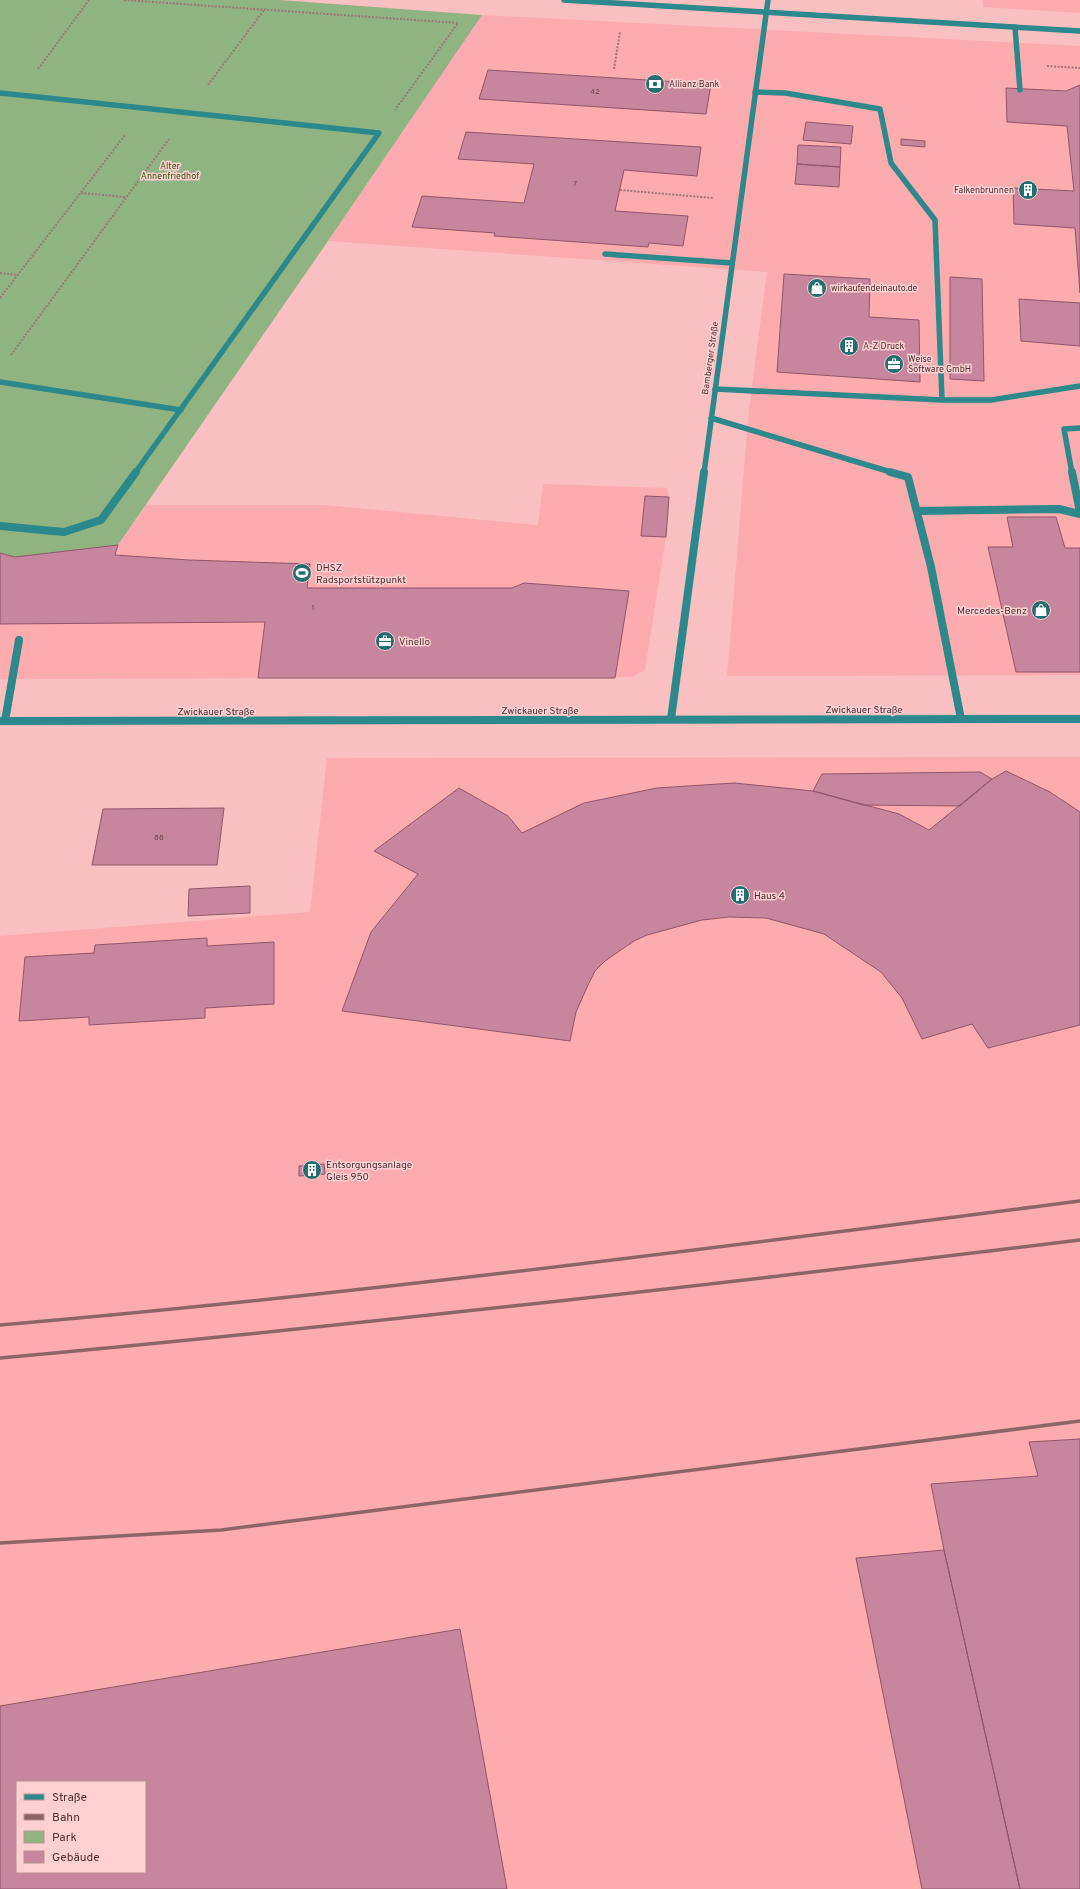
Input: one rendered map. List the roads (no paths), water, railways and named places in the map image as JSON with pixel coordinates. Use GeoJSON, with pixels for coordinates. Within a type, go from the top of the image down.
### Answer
{"type":"FeatureCollection","features":[{"type":"Feature","properties":{"kind":"street"},"geometry":{"type":"LineString","coordinates":[[564,0],[1080,31]]}},
{"type":"Feature","properties":{"kind":"street","name":"Bamberger Straße"},"geometry":{"type":"LineString","coordinates":[[671,719],[768,0]]}},
{"type":"Feature","properties":{"kind":"street"},"geometry":{"type":"LineString","coordinates":[[1015,27],[1020,90]]}},
{"type":"Feature","properties":{"kind":"street"},"geometry":{"type":"LineString","coordinates":[[755,92],[785,93],[880,109],[891,163],[935,220],[942,400]]}},
{"type":"Feature","properties":{"kind":"street"},"geometry":{"type":"LineString","coordinates":[[0,93],[379,133],[101,520],[64,532],[0,526]]}},
{"type":"Feature","properties":{"kind":"street"},"geometry":{"type":"LineString","coordinates":[[605,254],[732,263]]}},
{"type":"Feature","properties":{"kind":"street"},"geometry":{"type":"LineString","coordinates":[[0,382],[181,410]]}},
{"type":"Feature","properties":{"kind":"street"},"geometry":{"type":"LineString","coordinates":[[715,389],[942,400],[991,400],[1080,386]]}},
{"type":"Feature","properties":{"kind":"street"},"geometry":{"type":"LineString","coordinates":[[711,418],[908,477],[918,511],[961,719]]}},
{"type":"Feature","properties":{"kind":"street"},"geometry":{"type":"LineString","coordinates":[[918,511],[1059,509],[1080,513],[1064,428],[1080,428]]}},
{"type":"Feature","properties":{"kind":"street"},"geometry":{"type":"LineString","coordinates":[[3,721],[19,640]]}},
{"type":"Feature","properties":{"kind":"street","name":"Zwickauer Straße"},"geometry":{"type":"LineString","coordinates":[[3,721],[1080,719]]}},
{"type":"Feature","properties":{"kind":"railway"},"geometry":{"type":"LineString","coordinates":[[0,1325],[135,1313],[540,1269],[1080,1201]]}},
{"type":"Feature","properties":{"kind":"railway"},"geometry":{"type":"LineString","coordinates":[[0,1358],[270,1332],[540,1303],[1080,1240]]}},
{"type":"Feature","properties":{"kind":"railway"},"geometry":{"type":"LineString","coordinates":[[0,1543],[221,1530],[1080,1421]]}},
{"type":"Feature","properties":{"kind":"place","name":"Allianz Bank"},"geometry":{"type":"Point","coordinates":[655,84]}},
{"type":"Feature","properties":{"kind":"place","name":"Falkenbrunnen"},"geometry":{"type":"Point","coordinates":[1028,190]}},
{"type":"Feature","properties":{"kind":"place","name":"wirkaufendeinauto.de"},"geometry":{"type":"Point","coordinates":[817,288]}},
{"type":"Feature","properties":{"kind":"place","name":"A-Z Druck"},"geometry":{"type":"Point","coordinates":[849,346]}},
{"type":"Feature","properties":{"kind":"place","name":"Weise Software GmbH"},"geometry":{"type":"Point","coordinates":[894,364]}},
{"type":"Feature","properties":{"kind":"place","name":"DHSZ Radsportstützpunkt"},"geometry":{"type":"Point","coordinates":[302,573]}},
{"type":"Feature","properties":{"kind":"place","name":"Mercedes-Benz"},"geometry":{"type":"Point","coordinates":[1041,610]}},
{"type":"Feature","properties":{"kind":"place","name":"Vinello"},"geometry":{"type":"Point","coordinates":[385,641]}},
{"type":"Feature","properties":{"kind":"place","name":"Haus 4"},"geometry":{"type":"Point","coordinates":[740,895]}},
{"type":"Feature","properties":{"kind":"place","name":"Entsorgungsanlage Gleis 950"},"geometry":{"type":"Point","coordinates":[312,1170]}},
{"type":"Feature","properties":{"kind":"park label","name":"Alter Annenfriedhof"},"geometry":{"type":"Point","coordinates":[170,172]}}]}
